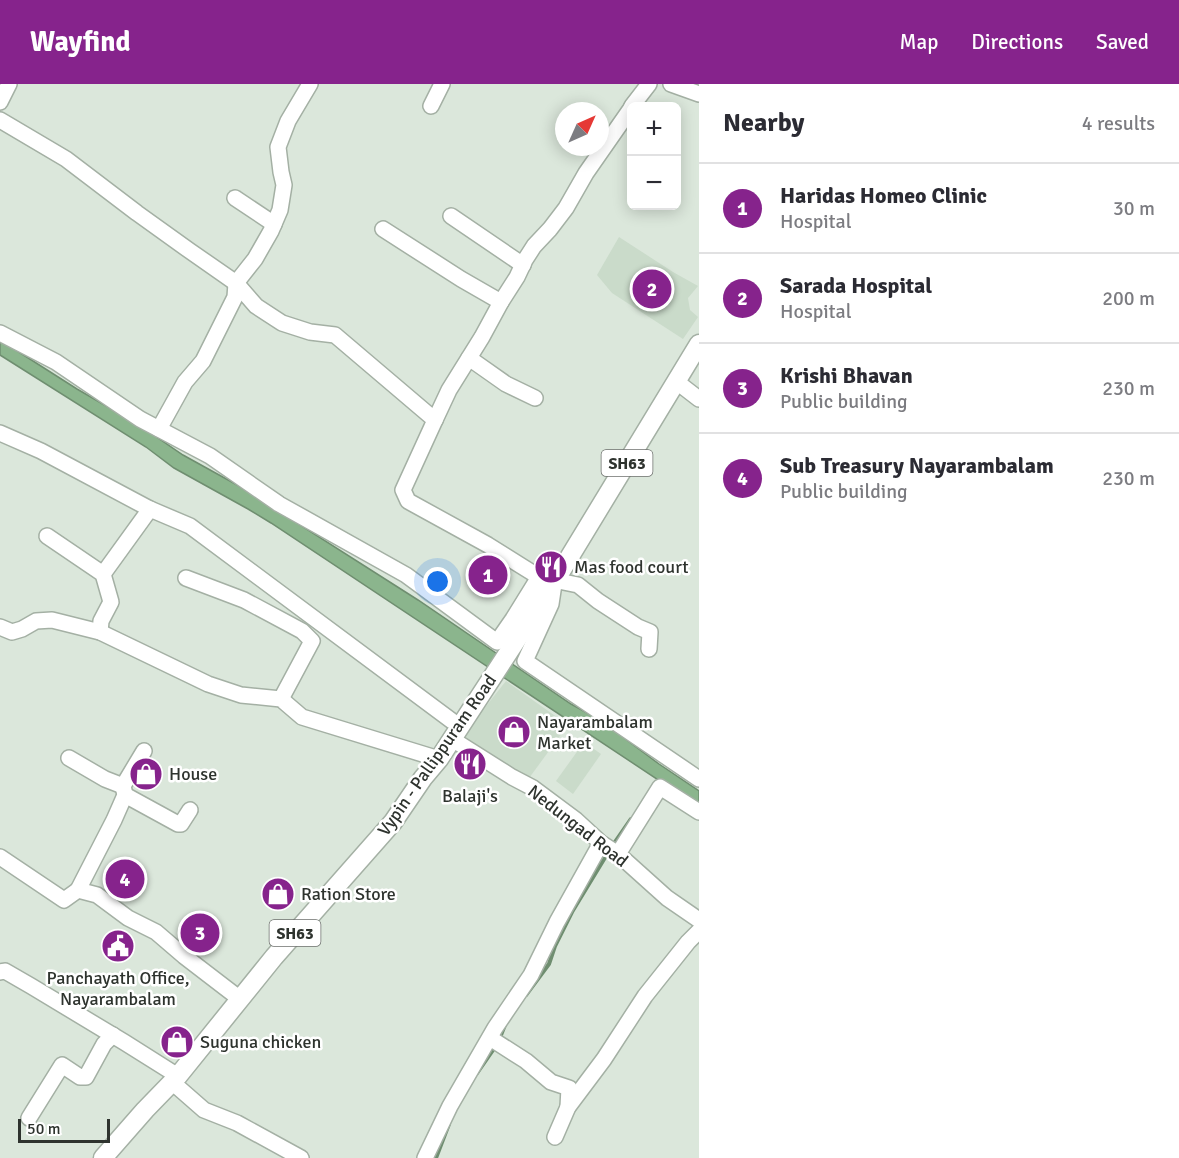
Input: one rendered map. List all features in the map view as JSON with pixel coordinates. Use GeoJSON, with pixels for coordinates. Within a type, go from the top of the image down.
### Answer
{"type":"FeatureCollection","features":[{"type":"Feature","properties":{"kind":"main road","name":"Vypin - Pallippuram Road"},"geometry":{"type":"LineString","coordinates":[[103,1158],[175,1079],[274,957],[393,822],[452,739],[547,579],[699,344]]}},
{"type":"Feature","properties":{"kind":"street"},"geometry":{"type":"LineString","coordinates":[[0,102],[9,84]]}},
{"type":"Feature","properties":{"kind":"street"},"geometry":{"type":"LineString","coordinates":[[159,429],[185,382],[203,361],[235,297],[236,283],[255,259],[274,224],[280,210],[284,185],[278,147],[288,121],[309,84]]}},
{"type":"Feature","properties":{"kind":"street"},"geometry":{"type":"LineString","coordinates":[[431,106],[442,84]]}},
{"type":"Feature","properties":{"kind":"street"},"geometry":{"type":"LineString","coordinates":[[636,102],[649,84]]}},
{"type":"Feature","properties":{"kind":"street"},"geometry":{"type":"LineString","coordinates":[[671,84],[698,92]]}},
{"type":"Feature","properties":{"kind":"street"},"geometry":{"type":"LineString","coordinates":[[627,114],[586,173],[566,208],[534,246],[449,390],[403,490],[408,501],[547,579],[578,585],[598,601],[638,627],[650,632],[650,650]]}},
{"type":"Feature","properties":{"kind":"street"},"geometry":{"type":"LineString","coordinates":[[0,120],[66,159],[146,220],[236,283],[256,306],[282,323],[310,332],[335,335],[435,420]]}},
{"type":"Feature","properties":{"kind":"street"},"geometry":{"type":"LineString","coordinates":[[235,198],[274,224]]}},
{"type":"Feature","properties":{"kind":"street"},"geometry":{"type":"LineString","coordinates":[[451,216],[523,265]]}},
{"type":"Feature","properties":{"kind":"street"},"geometry":{"type":"LineString","coordinates":[[383,229],[501,302]]}},
{"type":"Feature","properties":{"kind":"street"},"geometry":{"type":"LineString","coordinates":[[0,333],[73,372],[140,419],[210,456],[279,504],[406,575],[496,642],[547,579]]}},
{"type":"Feature","properties":{"kind":"street"},"geometry":{"type":"LineString","coordinates":[[469,358],[506,384],[535,398]]}},
{"type":"Feature","properties":{"kind":"street"},"geometry":{"type":"LineString","coordinates":[[676,382],[699,399]]}},
{"type":"Feature","properties":{"kind":"street"},"geometry":{"type":"LineString","coordinates":[[0,433],[41,451],[150,509],[190,526],[453,721]]}},
{"type":"Feature","properties":{"kind":"street"},"geometry":{"type":"LineString","coordinates":[[103,574],[150,509]]}},
{"type":"Feature","properties":{"kind":"street"},"geometry":{"type":"LineString","coordinates":[[47,536],[103,574],[111,602],[101,621],[100,632]]}},
{"type":"Feature","properties":{"kind":"street"},"geometry":{"type":"LineString","coordinates":[[186,578],[244,600],[302,631],[312,641],[281,699]]}},
{"type":"Feature","properties":{"kind":"street"},"geometry":{"type":"LineString","coordinates":[[547,579],[551,604],[525,661],[699,779]]}},
{"type":"Feature","properties":{"kind":"street"},"geometry":{"type":"LineString","coordinates":[[0,627],[12,632],[36,621],[52,620],[100,632],[208,684],[241,695],[281,699],[302,717],[439,759]]}},
{"type":"Feature","properties":{"kind":"street","name":"Nedungad Road"},"geometry":{"type":"LineString","coordinates":[[452,739],[533,788],[576,820],[667,898],[699,920]]}},
{"type":"Feature","properties":{"kind":"street"},"geometry":{"type":"LineString","coordinates":[[0,857],[64,900],[78,890],[114,820],[124,790],[144,751]]}},
{"type":"Feature","properties":{"kind":"street"},"geometry":{"type":"LineString","coordinates":[[69,759],[178,824],[181,824],[190,810]]}},
{"type":"Feature","properties":{"kind":"street"},"geometry":{"type":"LineString","coordinates":[[425,1158],[450,1106],[495,1042],[557,922],[608,848],[660,787],[699,812]]}},
{"type":"Feature","properties":{"kind":"street"},"geometry":{"type":"LineString","coordinates":[[78,890],[97,895],[128,918],[156,932],[184,957],[240,999]]}},
{"type":"Feature","properties":{"kind":"street"},"geometry":{"type":"LineString","coordinates":[[555,1137],[568,1107],[645,996],[699,931]]}},
{"type":"Feature","properties":{"kind":"street"},"geometry":{"type":"LineString","coordinates":[[0,972],[5,971],[14,976],[113,1035],[175,1079],[204,1110],[240,1125],[301,1158]]}},
{"type":"Feature","properties":{"kind":"street"},"geometry":{"type":"LineString","coordinates":[[29,1118],[62,1065],[80,1077],[86,1077],[104,1044],[113,1035]]}},
{"type":"Feature","properties":{"kind":"street"},"geometry":{"type":"LineString","coordinates":[[495,1042],[525,1060],[551,1082],[569,1088],[568,1107]]}},
{"type":"Feature","properties":{"kind":"shaded area"},"geometry":{"type":"Polygon","coordinates":[[[619,237],[698,286],[688,298],[690,310],[698,317],[683,339],[612,293],[597,275],[619,237]]]}},
{"type":"Feature","properties":{"kind":"shaded area"},"geometry":{"type":"Polygon","coordinates":[[[0,340],[139,425],[183,455],[239,486],[418,600],[571,704],[600,720],[699,791],[699,807],[271,523],[174,468],[146,447],[0,355],[0,340]]]}},
{"type":"Feature","properties":{"kind":"shaded area","name":"Nayarambalam Market"},"geometry":{"type":"Polygon","coordinates":[[[506,681],[568,725],[524,785],[459,740],[506,681]]]}},
{"type":"Feature","properties":{"kind":"shaded area"},"geometry":{"type":"Polygon","coordinates":[[[584,742],[601,754],[573,794],[556,781],[584,742]]]}},
{"type":"Feature","properties":{"kind":"waterway"},"geometry":{"type":"LineString","coordinates":[[613,845],[631,819]]}},
{"type":"Feature","properties":{"kind":"waterway"},"geometry":{"type":"LineString","coordinates":[[526,995],[549,964],[572,912],[609,851]]}},
{"type":"Feature","properties":{"kind":"waterway"},"geometry":{"type":"LineString","coordinates":[[499,1040],[505,1025]]}},
{"type":"Feature","properties":{"kind":"waterway"},"geometry":{"type":"LineString","coordinates":[[477,1073],[495,1047]]}},
{"type":"Feature","properties":{"kind":"waterway"},"geometry":{"type":"LineString","coordinates":[[436,1158],[449,1124]]}},
{"type":"Feature","properties":{"kind":"place","name":"Sarada Hospital"},"geometry":{"type":"Point","coordinates":[652,289]}},
{"type":"Feature","properties":{"kind":"place","name":"Mas food court"},"geometry":{"type":"Point","coordinates":[551,567]}},
{"type":"Feature","properties":{"kind":"place","name":"Haridas Homeo Clinic"},"geometry":{"type":"Point","coordinates":[488,575]}},
{"type":"Feature","properties":{"kind":"place","name":"Nayarambalam Market"},"geometry":{"type":"Point","coordinates":[514,732]}},
{"type":"Feature","properties":{"kind":"place","name":"Balaji's"},"geometry":{"type":"Point","coordinates":[470,764]}},
{"type":"Feature","properties":{"kind":"place","name":"House"},"geometry":{"type":"Point","coordinates":[146,774]}},
{"type":"Feature","properties":{"kind":"place","name":"Sub Treasury Nayarambalam"},"geometry":{"type":"Point","coordinates":[125,879]}},
{"type":"Feature","properties":{"kind":"place","name":"Ration Store"},"geometry":{"type":"Point","coordinates":[278,894]}},
{"type":"Feature","properties":{"kind":"place","name":"Krishi Bhavan"},"geometry":{"type":"Point","coordinates":[200,933]}},
{"type":"Feature","properties":{"kind":"place","name":"Panchayath Office, Nayarambalam"},"geometry":{"type":"Point","coordinates":[118,946]}},
{"type":"Feature","properties":{"kind":"place","name":"Suguna chicken"},"geometry":{"type":"Point","coordinates":[177,1042]}}]}
